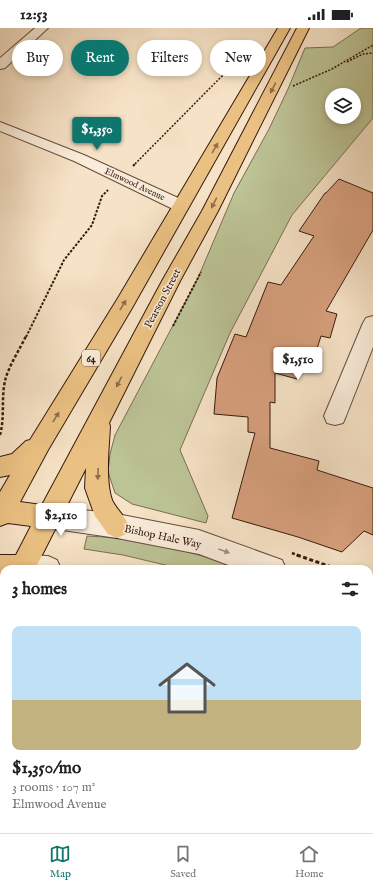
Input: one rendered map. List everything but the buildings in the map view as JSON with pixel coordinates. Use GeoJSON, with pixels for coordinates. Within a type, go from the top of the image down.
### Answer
{"type":"FeatureCollection","features":[{"type":"Feature","properties":{"kind":"main road","name":"64"},"geometry":{"type":"LineString","coordinates":[[1,513],[40,443],[181,206],[284,28]]}},
{"type":"Feature","properties":{"kind":"main road","name":"Pearson Street"},"geometry":{"type":"LineString","coordinates":[[17,565],[49,517],[171,281],[210,211],[303,28]]}},
{"type":"Feature","properties":{"kind":"main road"},"geometry":{"type":"LineString","coordinates":[[99,421],[97,488],[103,508],[117,526]]}},
{"type":"Feature","properties":{"kind":"main road"},"geometry":{"type":"LineString","coordinates":[[0,467],[19,462],[40,443]]}},
{"type":"Feature","properties":{"kind":"main road"},"geometry":{"type":"LineString","coordinates":[[1,513],[49,517]]}},
{"type":"Feature","properties":{"kind":"street"},"geometry":{"type":"LineString","coordinates":[[0,65],[42,28]]}},
{"type":"Feature","properties":{"kind":"street","name":"Elmwood Avenue"},"geometry":{"type":"LineString","coordinates":[[0,126],[80,158],[181,206]]}},
{"type":"Feature","properties":{"kind":"street"},"geometry":{"type":"LineString","coordinates":[[335,416],[372,328]]}},
{"type":"Feature","properties":{"kind":"street","name":"Bishop Hale Way"},"geometry":{"type":"LineString","coordinates":[[49,517],[117,526],[199,542],[262,565]]}},
{"type":"Feature","properties":{"kind":"path"},"geometry":{"type":"LineString","coordinates":[[332,69],[373,45]]}},
{"type":"Feature","properties":{"kind":"path"},"geometry":{"type":"LineString","coordinates":[[268,96],[363,54],[373,53]]}},
{"type":"Feature","properties":{"kind":"path"},"geometry":{"type":"LineString","coordinates":[[0,435],[3,415],[1,390],[5,379],[64,260],[92,225],[102,196],[221,76]]}},
{"type":"Feature","properties":{"kind":"green space"},"geometry":{"type":"Polygon","coordinates":[[[361,28],[373,28],[373,118],[292,215],[230,333],[180,450],[208,516],[206,523],[132,504],[115,493],[108,472],[110,454],[115,435],[198,278],[234,193],[269,129],[305,48],[333,47],[361,28]]]}},
{"type":"Feature","properties":{"kind":"green space"},"geometry":{"type":"Polygon","coordinates":[[[87,536],[128,540],[172,548],[228,565],[165,565],[123,555],[84,549],[87,536]]]}}]}
